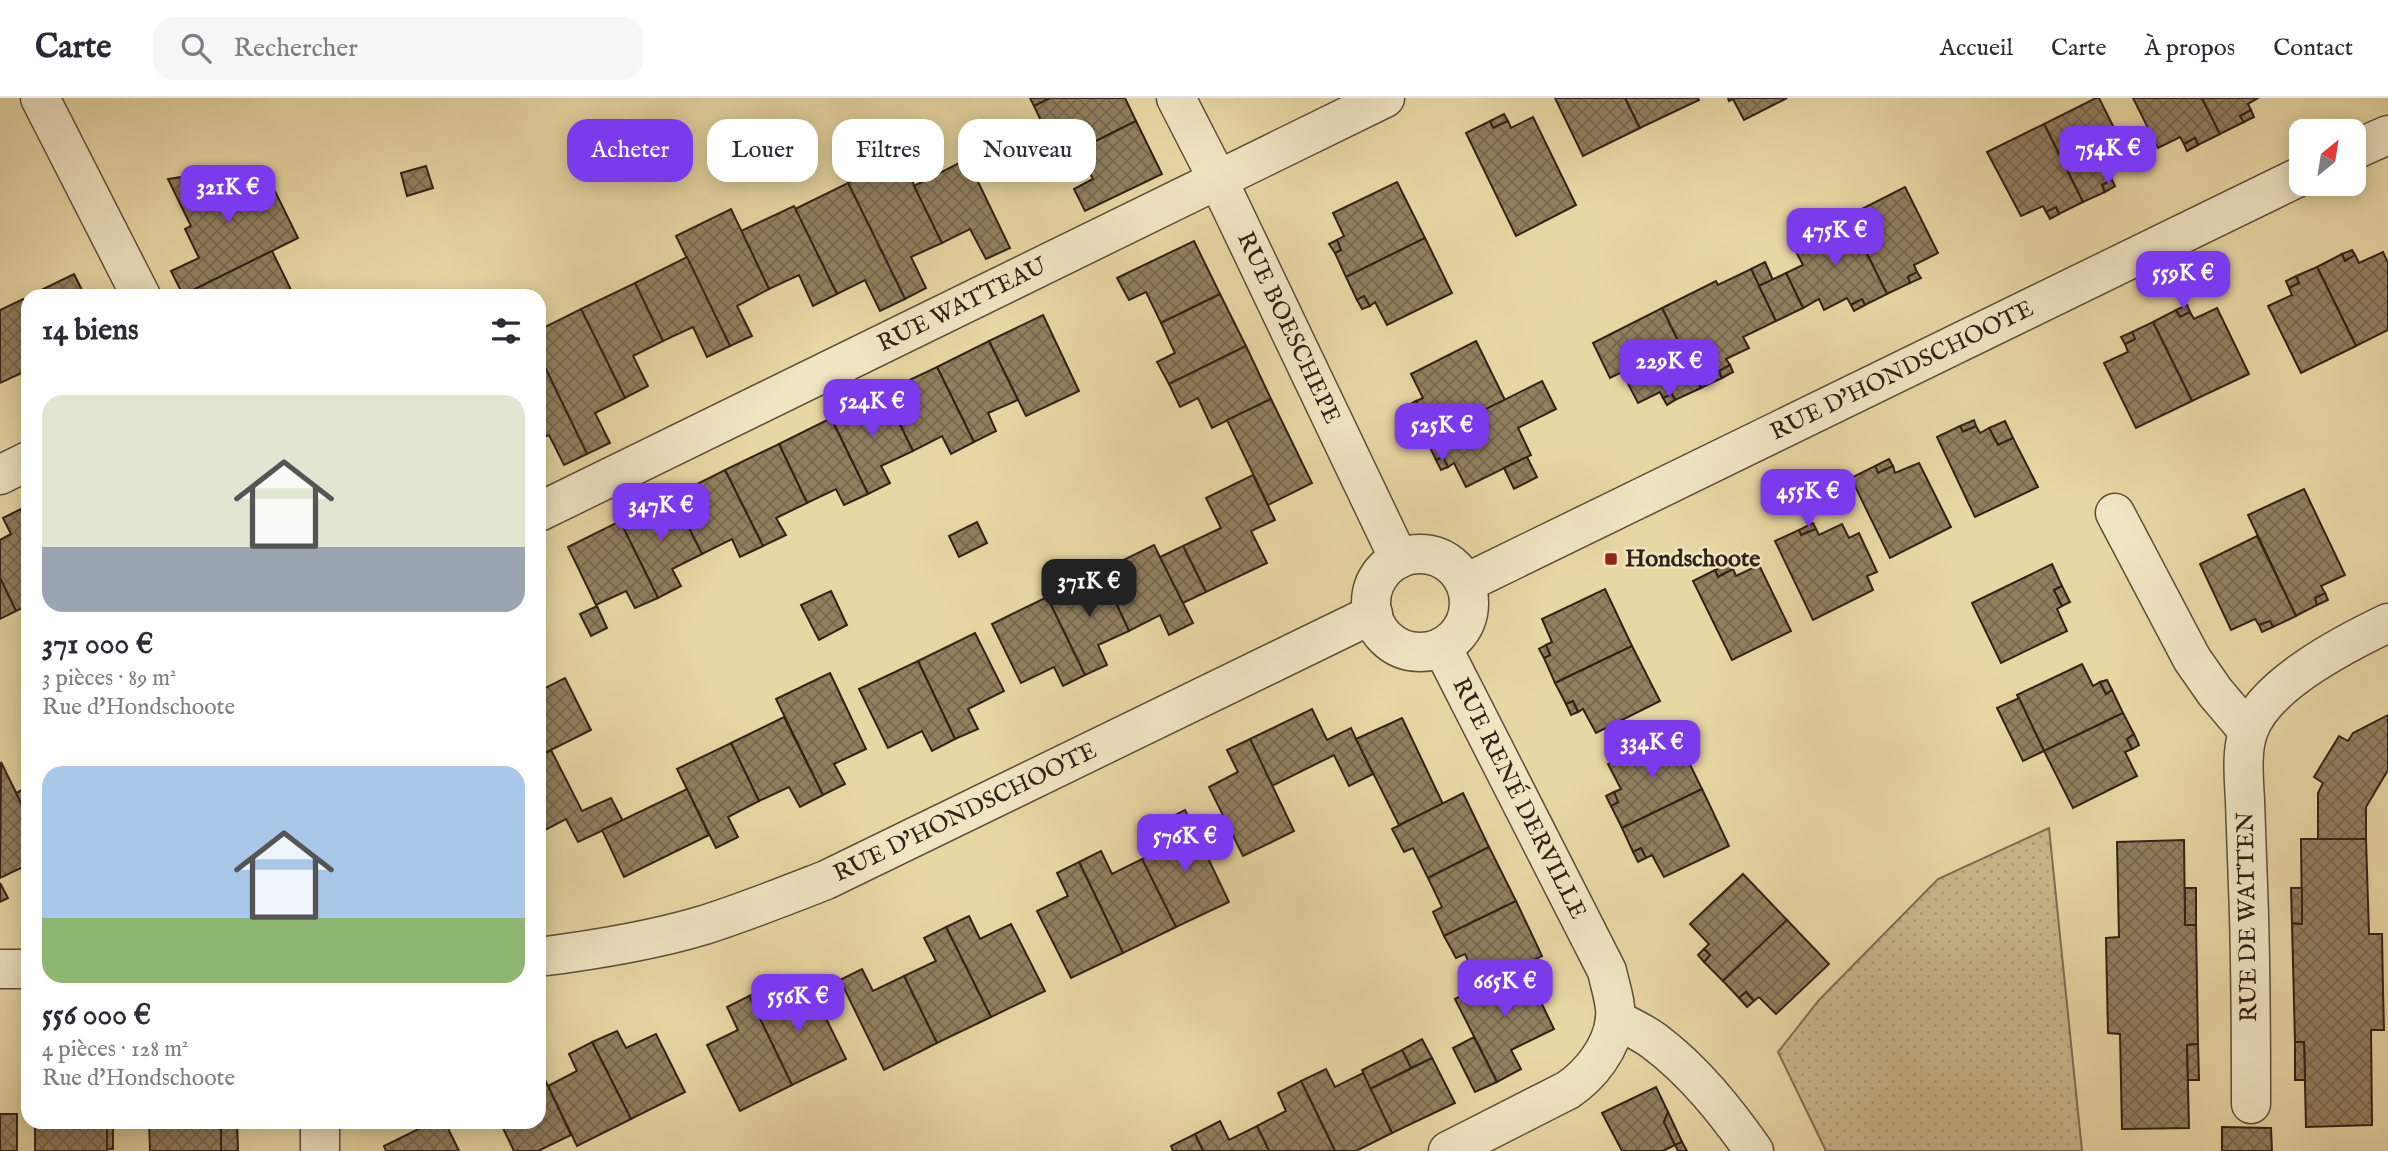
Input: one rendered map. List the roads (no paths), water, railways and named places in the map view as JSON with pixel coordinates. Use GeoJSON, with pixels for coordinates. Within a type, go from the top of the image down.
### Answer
{"type":"FeatureCollection","features":[{"type":"Feature","properties":{"kind":"street"},"geometry":{"type":"LineString","coordinates":[[40,98],[137,289]]}},
{"type":"Feature","properties":{"kind":"street","name":"RUE BOESCHEPE"},"geometry":{"type":"LineString","coordinates":[[1176,98],[1218,180],[1399,559]]}},
{"type":"Feature","properties":{"kind":"street","name":"RUE WATTEAU"},"geometry":{"type":"LineString","coordinates":[[546,509],[1385,98]]}},
{"type":"Feature","properties":{"kind":"street"},"geometry":{"type":"LineString","coordinates":[[2366,145],[2388,135]]}},
{"type":"Feature","properties":{"kind":"street","name":"RUE D'HONDSCHOOTE"},"geometry":{"type":"LineString","coordinates":[[1466,583],[2289,182]]}},
{"type":"Feature","properties":{"kind":"street"},"geometry":{"type":"LineString","coordinates":[[0,475],[21,464]]}},
{"type":"Feature","properties":{"kind":"street"},"geometry":{"type":"LineString","coordinates":[[2115,513],[2192,659],[2215,692],[2248,731]]}},
{"type":"Feature","properties":{"kind":"street"},"geometry":{"type":"LineString","coordinates":[[1412,554],[1436,556],[1451,563],[1466,583],[1469,608],[1465,624],[1455,637],[1442,647],[1419,652],[1403,649],[1384,636],[1373,614],[1371,598],[1375,583],[1384,570],[1399,559],[1412,554]]}},
{"type":"Feature","properties":{"kind":"street","name":"RUE D'HONDSCHOOTE"},"geometry":{"type":"LineString","coordinates":[[546,956],[636,942],[702,926],[826,880],[1373,614]]}},
{"type":"Feature","properties":{"kind":"street","name":"RUE DE WATTEN"},"geometry":{"type":"LineString","coordinates":[[2251,1104],[2250,919],[2244,782],[2248,731],[2262,707],[2286,684],[2321,659],[2388,622]]}},
{"type":"Feature","properties":{"kind":"street","name":"RUE RENÉ DERVILLE"},"geometry":{"type":"LineString","coordinates":[[1442,647],[1607,971],[1615,1019],[1609,1041],[1584,1079],[1568,1090],[1448,1151]]}},
{"type":"Feature","properties":{"kind":"street"},"geometry":{"type":"LineString","coordinates":[[0,969],[21,969]]}},
{"type":"Feature","properties":{"kind":"street"},"geometry":{"type":"LineString","coordinates":[[1615,1019],[1652,1039],[1678,1061],[1705,1087],[1754,1151]]}},
{"type":"Feature","properties":{"kind":"street"},"geometry":{"type":"LineString","coordinates":[[320,1129],[320,1151]]}},
{"type":"Feature","properties":{"kind":"place","name":"Hondschoote"},"geometry":{"type":"Point","coordinates":[1611,559]}}]}
